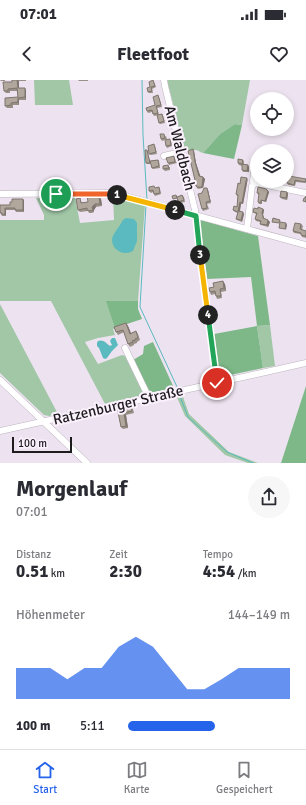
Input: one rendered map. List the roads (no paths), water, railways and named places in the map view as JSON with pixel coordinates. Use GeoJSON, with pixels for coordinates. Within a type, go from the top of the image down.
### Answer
{"type":"FeatureCollection","features":[{"type":"Feature","properties":{"kind":"street","name":"Am Waldbach"},"geometry":{"type":"LineString","coordinates":[[164,80],[164,86],[195,210],[217,383]]}},
{"type":"Feature","properties":{"kind":"street"},"geometry":{"type":"LineString","coordinates":[[164,156],[181,152]]}},
{"type":"Feature","properties":{"kind":"street"},"geometry":{"type":"LineString","coordinates":[[247,229],[252,188]]}},
{"type":"Feature","properties":{"kind":"street"},"geometry":{"type":"LineString","coordinates":[[282,188],[306,193]]}},
{"type":"Feature","properties":{"kind":"street"},"geometry":{"type":"LineString","coordinates":[[0,194],[113,194],[306,245]]}},
{"type":"Feature","properties":{"kind":"street"},"geometry":{"type":"LineString","coordinates":[[125,348],[149,398]]}},
{"type":"Feature","properties":{"kind":"street","name":"Ratzenburger Straße"},"geometry":{"type":"LineString","coordinates":[[0,431],[306,363]]}},
{"type":"Feature","properties":{"kind":"street"},"geometry":{"type":"LineString","coordinates":[[0,380],[87,463]]}},
{"type":"Feature","properties":{"kind":"water"},"geometry":{"type":"Polygon","coordinates":[[[126,218],[134,219],[137,223],[137,241],[133,251],[122,253],[114,247],[112,239],[122,221],[126,218]]]}},
{"type":"Feature","properties":{"kind":"water"},"geometry":{"type":"Polygon","coordinates":[[[112,338],[115,338],[118,345],[105,359],[97,346],[97,343],[98,341],[101,341],[110,346],[112,345],[110,341],[112,338]]]}},
{"type":"Feature","properties":{"kind":"waterway"},"geometry":{"type":"LineString","coordinates":[[142,80],[143,135],[147,200]]}},
{"type":"Feature","properties":{"kind":"waterway"},"geometry":{"type":"LineString","coordinates":[[146,205],[140,307],[178,389]]}},
{"type":"Feature","properties":{"kind":"waterway"},"geometry":{"type":"LineString","coordinates":[[179,394],[188,417],[227,452],[253,463]]}}]}
